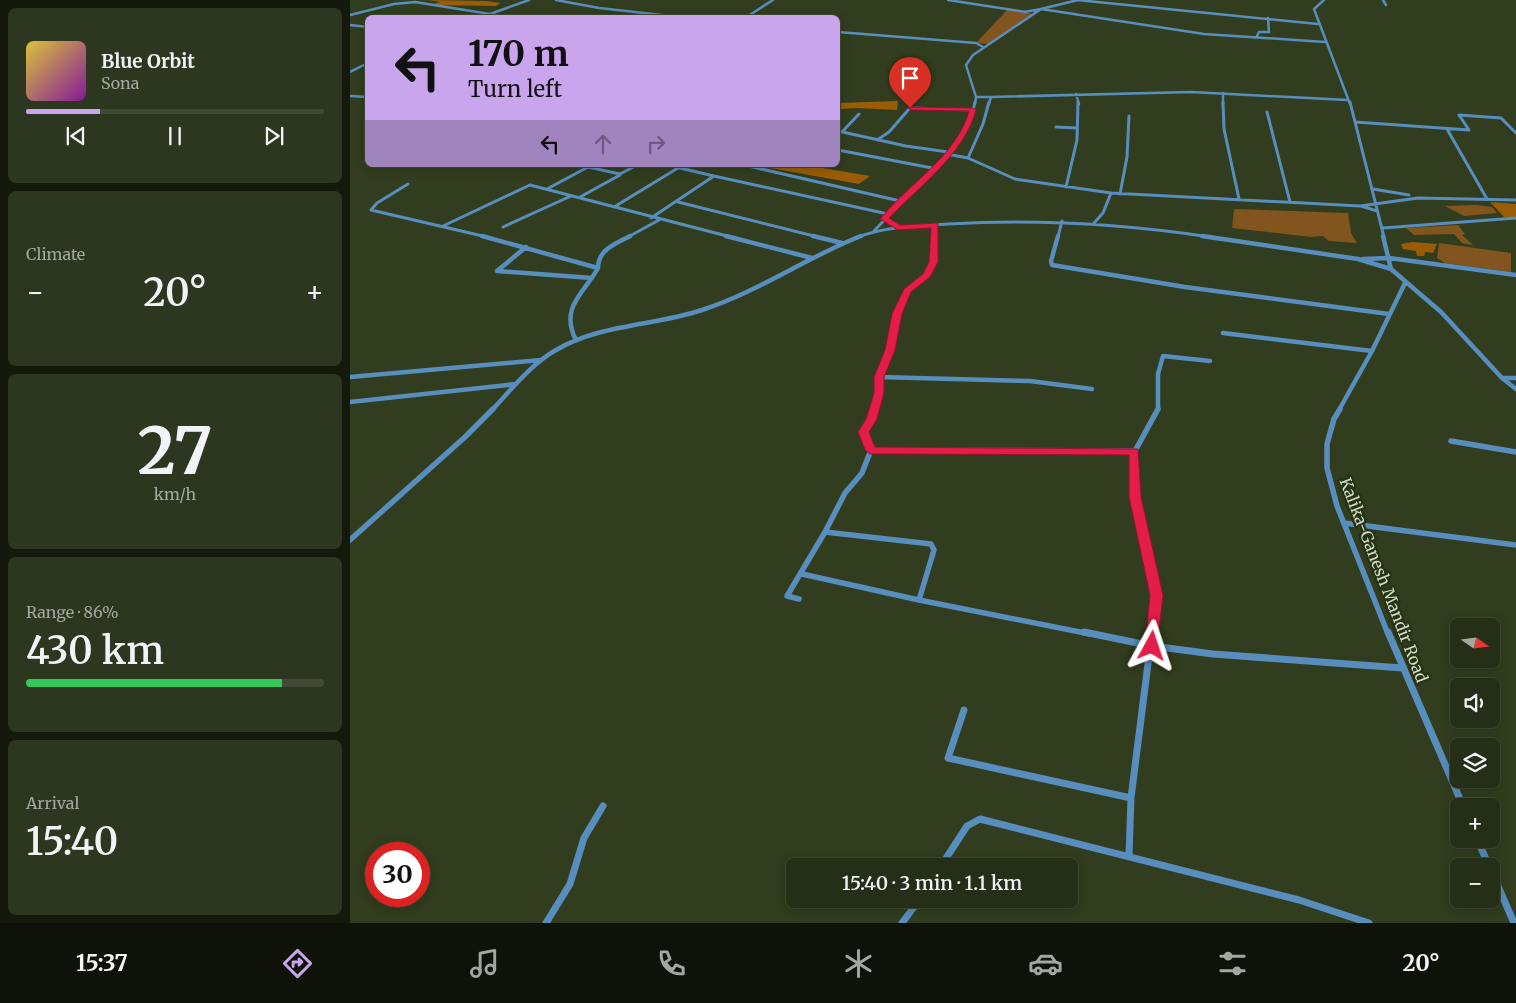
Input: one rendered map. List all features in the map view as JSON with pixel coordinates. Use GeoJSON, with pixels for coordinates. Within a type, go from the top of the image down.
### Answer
{"type":"FeatureCollection","features":[{"type":"Feature","properties":{"kind":"street"},"geometry":{"type":"LineString","coordinates":[[492,15],[529,0]]}},
{"type":"Feature","properties":{"kind":"street"},"geometry":{"type":"LineString","coordinates":[[556,0],[599,8],[662,15]]}},
{"type":"Feature","properties":{"kind":"street"},"geometry":{"type":"LineString","coordinates":[[750,15],[773,0]]}},
{"type":"Feature","properties":{"kind":"street"},"geometry":{"type":"LineString","coordinates":[[948,0],[1033,14]]}},
{"type":"Feature","properties":{"kind":"street"},"geometry":{"type":"LineString","coordinates":[[1024,12],[1078,0],[1318,24]]}},
{"type":"Feature","properties":{"kind":"street"},"geometry":{"type":"LineString","coordinates":[[1324,0],[1314,9],[1325,42],[1345,88],[1374,202],[1383,228],[1391,269]]}},
{"type":"Feature","properties":{"kind":"street"},"geometry":{"type":"LineString","coordinates":[[1383,0],[1386,5]]}},
{"type":"Feature","properties":{"kind":"street"},"geometry":{"type":"LineString","coordinates":[[350,15],[394,4],[416,2],[484,15]]}},
{"type":"Feature","properties":{"kind":"street"},"geometry":{"type":"LineString","coordinates":[[873,231],[947,153],[969,125],[976,96],[966,65],[970,57],[983,46],[991,44],[1041,9],[1204,34],[1325,42]]}},
{"type":"Feature","properties":{"kind":"street"},"geometry":{"type":"LineString","coordinates":[[1256,38],[1259,32],[1269,32],[1268,18]]}},
{"type":"Feature","properties":{"kind":"street"},"geometry":{"type":"LineString","coordinates":[[350,24],[365,26]]}},
{"type":"Feature","properties":{"kind":"street"},"geometry":{"type":"LineString","coordinates":[[840,32],[991,44]]}},
{"type":"Feature","properties":{"kind":"street"},"geometry":{"type":"LineString","coordinates":[[979,44],[983,46]]}},
{"type":"Feature","properties":{"kind":"street"},"geometry":{"type":"LineString","coordinates":[[350,72],[365,64]]}},
{"type":"Feature","properties":{"kind":"street"},"geometry":{"type":"LineString","coordinates":[[976,96],[1223,93],[1347,100]]}},
{"type":"Feature","properties":{"kind":"street"},"geometry":{"type":"LineString","coordinates":[[1223,93],[1224,129],[1239,200]]}},
{"type":"Feature","properties":{"kind":"street"},"geometry":{"type":"LineString","coordinates":[[1066,187],[1075,151],[1080,107],[1076,94]]}},
{"type":"Feature","properties":{"kind":"street"},"geometry":{"type":"LineString","coordinates":[[350,96],[365,97]]}},
{"type":"Feature","properties":{"kind":"street"},"geometry":{"type":"LineString","coordinates":[[968,158],[983,124],[991,97]]}},
{"type":"Feature","properties":{"kind":"street"},"geometry":{"type":"LineString","coordinates":[[877,140],[889,132],[910,108],[973,110]]}},
{"type":"Feature","properties":{"kind":"street"},"geometry":{"type":"LineString","coordinates":[[1267,112],[1290,202]]}},
{"type":"Feature","properties":{"kind":"street"},"geometry":{"type":"LineString","coordinates":[[840,132],[859,114]]}},
{"type":"Feature","properties":{"kind":"street"},"geometry":{"type":"LineString","coordinates":[[1355,122],[1470,130],[1459,114],[1489,116],[1504,119],[1516,133]]}},
{"type":"Feature","properties":{"kind":"street"},"geometry":{"type":"LineString","coordinates":[[1120,194],[1127,157],[1129,116]]}},
{"type":"Feature","properties":{"kind":"street"},"geometry":{"type":"LineString","coordinates":[[1056,127],[1077,128]]}},
{"type":"Feature","properties":{"kind":"street"},"geometry":{"type":"LineString","coordinates":[[1447,129],[1487,199]]}},
{"type":"Feature","properties":{"kind":"street"},"geometry":{"type":"LineString","coordinates":[[840,132],[968,158],[1014,179],[1066,187],[1120,194],[1360,206],[1377,211]]}},
{"type":"Feature","properties":{"kind":"street"},"geometry":{"type":"LineString","coordinates":[[840,150],[932,168]]}},
{"type":"Feature","properties":{"kind":"street"},"geometry":{"type":"LineString","coordinates":[[546,189],[588,167],[620,174]]}},
{"type":"Feature","properties":{"kind":"street"},"geometry":{"type":"LineString","coordinates":[[580,198],[633,167]]}},
{"type":"Feature","properties":{"kind":"street"},"geometry":{"type":"LineString","coordinates":[[675,167],[888,214]]}},
{"type":"Feature","properties":{"kind":"street"},"geometry":{"type":"LineString","coordinates":[[753,167],[900,201]]}},
{"type":"Feature","properties":{"kind":"street"},"geometry":{"type":"LineString","coordinates":[[614,207],[679,168]]}},
{"type":"Feature","properties":{"kind":"street"},"geometry":{"type":"LineString","coordinates":[[651,218],[678,202],[714,176]]}},
{"type":"Feature","properties":{"kind":"street"},"geometry":{"type":"LineString","coordinates":[[408,184],[377,203],[371,210],[526,247],[598,268]]}},
{"type":"Feature","properties":{"kind":"street"},"geometry":{"type":"LineString","coordinates":[[442,226],[530,185],[651,218],[813,258]]}},
{"type":"Feature","properties":{"kind":"street"},"geometry":{"type":"LineString","coordinates":[[1372,189],[1416,196],[1516,200]]}},
{"type":"Feature","properties":{"kind":"street"},"geometry":{"type":"LineString","coordinates":[[1094,223],[1103,213],[1111,193]]}},
{"type":"Feature","properties":{"kind":"street"},"geometry":{"type":"LineString","coordinates":[[503,227],[571,195]]}},
{"type":"Feature","properties":{"kind":"street"},"geometry":{"type":"LineString","coordinates":[[1360,206],[1416,196]]}},
{"type":"Feature","properties":{"kind":"street"},"geometry":{"type":"LineString","coordinates":[[678,202],[843,244]]}},
{"type":"Feature","properties":{"kind":"street"},"geometry":{"type":"LineString","coordinates":[[1383,228],[1516,218]]}},
{"type":"Feature","properties":{"kind":"street"},"geometry":{"type":"LineString","coordinates":[[884,219],[898,227]]}},
{"type":"Feature","properties":{"kind":"street"},"geometry":{"type":"LineString","coordinates":[[576,340],[572,335],[573,306],[581,290],[598,268],[598,259],[606,249],[659,220]]}},
{"type":"Feature","properties":{"kind":"street"},"geometry":{"type":"LineString","coordinates":[[1062,221],[1051,261],[1052,266],[1185,287],[1389,314]]}},
{"type":"Feature","properties":{"kind":"street"},"geometry":{"type":"LineString","coordinates":[[350,540],[459,443],[541,360],[576,340],[606,331],[702,310],[770,281],[813,258],[873,231],[898,227],[935,225],[1062,221],[1094,223],[1183,233],[1358,258],[1390,258],[1516,275]]}},
{"type":"Feature","properties":{"kind":"street"},"geometry":{"type":"LineString","coordinates":[[799,599],[787,596],[802,574],[845,493],[862,473],[870,450],[863,432],[871,419],[879,393],[879,377],[890,350],[897,314],[907,291],[927,275],[934,262],[935,225]]}},
{"type":"Feature","properties":{"kind":"street"},"geometry":{"type":"LineString","coordinates":[[526,247],[497,271],[592,278]]}},
{"type":"Feature","properties":{"kind":"street"},"geometry":{"type":"LineString","coordinates":[[1358,258],[1391,269],[1440,312],[1502,378],[1516,389]]}},
{"type":"Feature","properties":{"kind":"street","name":"Kalika-Ganesh Mandir Road"},"geometry":{"type":"LineString","coordinates":[[1405,283],[1372,351],[1334,419],[1327,444],[1327,468],[1344,523],[1402,668],[1459,798]]}},
{"type":"Feature","properties":{"kind":"street"},"geometry":{"type":"LineString","coordinates":[[1223,333],[1372,351]]}},
{"type":"Feature","properties":{"kind":"street"},"geometry":{"type":"LineString","coordinates":[[1129,856],[1131,798],[1152,646],[1157,595],[1135,497],[1134,451],[1158,412],[1158,374],[1163,356],[1210,361]]}},
{"type":"Feature","properties":{"kind":"street"},"geometry":{"type":"LineString","coordinates":[[350,377],[541,360]]}},
{"type":"Feature","properties":{"kind":"street"},"geometry":{"type":"LineString","coordinates":[[879,377],[1030,381],[1092,389]]}},
{"type":"Feature","properties":{"kind":"street"},"geometry":{"type":"LineString","coordinates":[[1502,378],[1516,378]]}},
{"type":"Feature","properties":{"kind":"street"},"geometry":{"type":"LineString","coordinates":[[350,402],[516,384]]}},
{"type":"Feature","properties":{"kind":"street"},"geometry":{"type":"LineString","coordinates":[[1451,441],[1516,452]]}},
{"type":"Feature","properties":{"kind":"street"},"geometry":{"type":"LineString","coordinates":[[870,450],[1134,451]]}},
{"type":"Feature","properties":{"kind":"street"},"geometry":{"type":"LineString","coordinates":[[1344,523],[1516,545]]}},
{"type":"Feature","properties":{"kind":"street"},"geometry":{"type":"LineString","coordinates":[[825,532],[931,544],[934,550],[919,600]]}},
{"type":"Feature","properties":{"kind":"street"},"geometry":{"type":"LineString","coordinates":[[802,574],[919,600],[1152,646],[1213,654],[1402,668]]}},
{"type":"Feature","properties":{"kind":"street"},"geometry":{"type":"LineString","coordinates":[[964,710],[948,758],[1131,798]]}},
{"type":"Feature","properties":{"kind":"street"},"geometry":{"type":"LineString","coordinates":[[546,923],[570,884],[584,838],[603,806]]}},
{"type":"Feature","properties":{"kind":"street"},"geometry":{"type":"LineString","coordinates":[[946,858],[967,826],[980,819],[1299,900],[1369,923]]}},
{"type":"Feature","properties":{"kind":"street"},"geometry":{"type":"LineString","coordinates":[[1500,891],[1514,923]]}},
{"type":"Feature","properties":{"kind":"street"},"geometry":{"type":"LineString","coordinates":[[902,923],[913,908]]}},
{"type":"Feature","properties":{"kind":"shaded area"},"geometry":{"type":"Polygon","coordinates":[[[428,0],[500,3],[496,6],[430,5],[440,2],[428,0]]]}},
{"type":"Feature","properties":{"kind":"shaded area"},"geometry":{"type":"Polygon","coordinates":[[[1008,9],[1033,14],[991,44],[976,43],[1008,9]]]}},
{"type":"Feature","properties":{"kind":"shaded area"},"geometry":{"type":"Polygon","coordinates":[[[898,101],[897,110],[840,109],[840,103],[898,101]]]}},
{"type":"Feature","properties":{"kind":"shaded area"},"geometry":{"type":"Polygon","coordinates":[[[764,167],[817,167],[870,176],[859,184],[764,167]]]}},
{"type":"Feature","properties":{"kind":"shaded area"},"geometry":{"type":"Polygon","coordinates":[[[1490,202],[1516,204],[1516,217],[1504,217],[1490,202]]]}},
{"type":"Feature","properties":{"kind":"shaded area"},"geometry":{"type":"Polygon","coordinates":[[[1475,205],[1492,207],[1497,213],[1464,216],[1445,206],[1475,205]]]}},
{"type":"Feature","properties":{"kind":"shaded area"},"geometry":{"type":"Polygon","coordinates":[[[1234,209],[1348,213],[1351,233],[1357,243],[1329,241],[1323,236],[1311,237],[1232,228],[1234,209]]]}},
{"type":"Feature","properties":{"kind":"shaded area"},"geometry":{"type":"Polygon","coordinates":[[[1458,225],[1465,234],[1462,235],[1473,245],[1462,243],[1454,234],[1414,235],[1406,228],[1458,225]]]}},
{"type":"Feature","properties":{"kind":"shaded area"},"geometry":{"type":"Polygon","coordinates":[[[1413,242],[1437,244],[1433,253],[1425,252],[1424,256],[1417,256],[1416,251],[1403,249],[1401,244],[1413,242]]]}},
{"type":"Feature","properties":{"kind":"shaded area"},"geometry":{"type":"Polygon","coordinates":[[[1439,243],[1511,253],[1511,272],[1445,263],[1437,258],[1439,243]]]}},
{"type":"Feature","properties":{"kind":"route"},"geometry":{"type":"LineString","coordinates":[[910,108],[973,110],[969,125],[946,156],[916,184],[884,219],[898,227],[935,225],[934,262],[927,275],[907,291],[897,314],[890,350],[883,363],[879,377],[879,393],[871,419],[866,424],[863,432],[870,450],[1134,451],[1135,497],[1157,595],[1152,646]]}}]}
